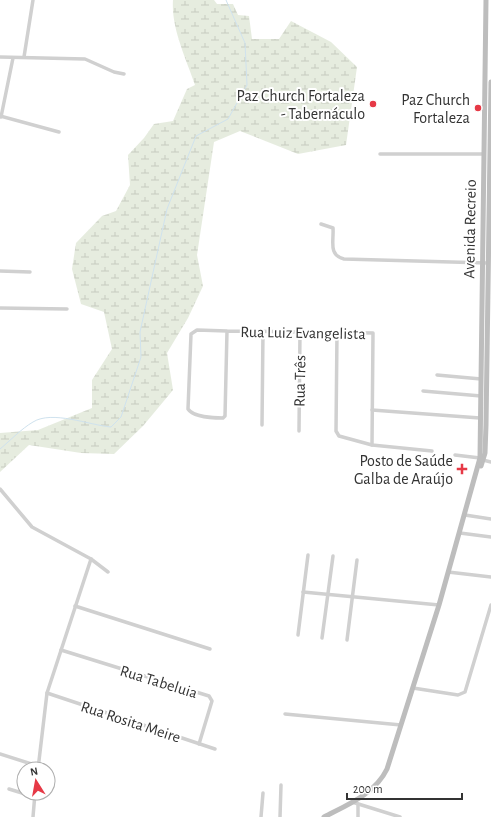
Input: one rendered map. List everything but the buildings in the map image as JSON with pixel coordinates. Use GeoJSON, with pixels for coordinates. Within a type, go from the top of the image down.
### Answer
{"type":"FeatureCollection","features":[{"type":"Feature","properties":{"kind":"main road","name":"Avenida Recreio"},"geometry":{"type":"LineString","coordinates":[[482,459],[486,425],[487,284],[485,263],[488,160],[489,19],[486,0]]}},
{"type":"Feature","properties":{"kind":"main road","name":"Avenida Recreio"},"geometry":{"type":"LineString","coordinates":[[488,160],[483,154],[488,92],[491,82]]}},
{"type":"Feature","properties":{"kind":"main road","name":"Avenida Recreio"},"geometry":{"type":"LineString","coordinates":[[482,459],[480,418],[481,379],[486,361]]}},
{"type":"Feature","properties":{"kind":"main road"},"geometry":{"type":"LineString","coordinates":[[324,817],[368,792],[384,776],[439,605],[482,459]]}},
{"type":"Feature","properties":{"kind":"street"},"geometry":{"type":"LineString","coordinates":[[24,57],[33,0]]}},
{"type":"Feature","properties":{"kind":"street"},"geometry":{"type":"LineString","coordinates":[[0,58],[24,57],[85,59],[114,72],[124,74]]}},
{"type":"Feature","properties":{"kind":"street"},"geometry":{"type":"LineString","coordinates":[[13,58],[1,117],[59,132]]}},
{"type":"Feature","properties":{"kind":"street"},"geometry":{"type":"LineString","coordinates":[[380,154],[483,154]]}},
{"type":"Feature","properties":{"kind":"street"},"geometry":{"type":"LineString","coordinates":[[321,224],[332,227],[334,253],[339,258],[485,263]]}},
{"type":"Feature","properties":{"kind":"street"},"geometry":{"type":"LineString","coordinates":[[0,271],[30,272]]}},
{"type":"Feature","properties":{"kind":"street"},"geometry":{"type":"LineString","coordinates":[[0,308],[67,309]]}},
{"type":"Feature","properties":{"kind":"street","name":"Rua Luiz Evangelista"},"geometry":{"type":"LineString","coordinates":[[228,331],[226,413],[224,418],[195,414],[188,409],[191,334],[197,330],[372,332],[374,336],[372,410]]}},
{"type":"Feature","properties":{"kind":"street"},"geometry":{"type":"LineString","coordinates":[[262,425],[263,331]]}},
{"type":"Feature","properties":{"kind":"street","name":"Rua Três"},"geometry":{"type":"LineString","coordinates":[[299,431],[300,331]]}},
{"type":"Feature","properties":{"kind":"street"},"geometry":{"type":"LineString","coordinates":[[337,332],[336,431],[341,438],[372,445],[432,451]]}},
{"type":"Feature","properties":{"kind":"street"},"geometry":{"type":"LineString","coordinates":[[437,375],[481,379]]}},
{"type":"Feature","properties":{"kind":"street"},"geometry":{"type":"LineString","coordinates":[[423,391],[481,396]]}},
{"type":"Feature","properties":{"kind":"street"},"geometry":{"type":"LineString","coordinates":[[372,445],[372,410],[480,418]]}},
{"type":"Feature","properties":{"kind":"street"},"geometry":{"type":"LineString","coordinates":[[455,456],[482,459],[491,462]]}},
{"type":"Feature","properties":{"kind":"street"},"geometry":{"type":"LineString","coordinates":[[0,489],[32,527],[91,559],[108,572]]}},
{"type":"Feature","properties":{"kind":"street"},"geometry":{"type":"LineString","coordinates":[[465,515],[491,519]]}},
{"type":"Feature","properties":{"kind":"street"},"geometry":{"type":"LineString","coordinates":[[460,533],[491,537]]}},
{"type":"Feature","properties":{"kind":"street"},"geometry":{"type":"LineString","coordinates":[[298,635],[308,554]]}},
{"type":"Feature","properties":{"kind":"street"},"geometry":{"type":"LineString","coordinates":[[322,638],[333,556]]}},
{"type":"Feature","properties":{"kind":"street"},"geometry":{"type":"LineString","coordinates":[[39,761],[47,693],[91,559]]}},
{"type":"Feature","properties":{"kind":"street"},"geometry":{"type":"LineString","coordinates":[[347,640],[357,560]]}},
{"type":"Feature","properties":{"kind":"street"},"geometry":{"type":"LineString","coordinates":[[448,572],[491,577]]}},
{"type":"Feature","properties":{"kind":"street"},"geometry":{"type":"LineString","coordinates":[[303,592],[439,605]]}},
{"type":"Feature","properties":{"kind":"street"},"geometry":{"type":"LineString","coordinates":[[413,688],[458,695],[464,692],[491,605]]}},
{"type":"Feature","properties":{"kind":"street"},"geometry":{"type":"LineString","coordinates":[[75,606],[210,650]]}},
{"type":"Feature","properties":{"kind":"street","name":"Rua Tabeluia"},"geometry":{"type":"LineString","coordinates":[[61,650],[209,696],[212,701],[199,744]]}},
{"type":"Feature","properties":{"kind":"street","name":"Rua Rosita Meire"},"geometry":{"type":"LineString","coordinates":[[47,693],[215,749]]}},
{"type":"Feature","properties":{"kind":"street"},"geometry":{"type":"LineString","coordinates":[[285,714],[401,725]]}},
{"type":"Feature","properties":{"kind":"street"},"geometry":{"type":"LineString","coordinates":[[0,754],[19,761]]}},
{"type":"Feature","properties":{"kind":"street"},"geometry":{"type":"LineString","coordinates":[[280,817],[281,785]]}},
{"type":"Feature","properties":{"kind":"street"},"geometry":{"type":"LineString","coordinates":[[9,789],[16,791]]}},
{"type":"Feature","properties":{"kind":"street"},"geometry":{"type":"LineString","coordinates":[[261,817],[263,793]]}},
{"type":"Feature","properties":{"kind":"street"},"geometry":{"type":"LineString","coordinates":[[33,817],[34,801]]}},
{"type":"Feature","properties":{"kind":"street"},"geometry":{"type":"LineString","coordinates":[[351,802],[400,817]]}},
{"type":"Feature","properties":{"kind":"street"},"geometry":{"type":"LineString","coordinates":[[358,804],[358,817]]}},
{"type":"Feature","properties":{"kind":"green space"},"geometry":{"type":"Polygon","coordinates":[[[173,0],[214,0],[217,4],[233,4],[238,15],[249,16],[252,39],[279,39],[291,21],[331,42],[357,67],[346,145],[298,154],[240,131],[214,142],[197,255],[203,286],[188,318],[167,353],[173,390],[143,426],[114,454],[81,453],[29,445],[0,472],[0,433],[38,430],[92,408],[92,380],[112,349],[104,312],[81,304],[72,269],[76,243],[102,216],[116,211],[130,185],[128,155],[144,138],[154,124],[173,121],[187,89],[195,85],[174,21],[173,0]]]}},
{"type":"Feature","properties":{"kind":"waterway"},"geometry":{"type":"LineString","coordinates":[[0,449],[24,428],[41,419],[50,417],[71,419],[111,427],[121,417],[141,357],[140,332],[167,209],[196,136],[228,119],[247,85],[245,43],[226,0]]}},
{"type":"Feature","properties":{"kind":"place","name":"Paz Church Fortaleza - Tabernáculo"},"geometry":{"type":"Point","coordinates":[373,104]}},
{"type":"Feature","properties":{"kind":"place","name":"Paz Church Fortaleza"},"geometry":{"type":"Point","coordinates":[478,108]}},
{"type":"Feature","properties":{"kind":"place","name":"Posto de Saúde Galba de Araújo"},"geometry":{"type":"Point","coordinates":[462,469]}}]}
